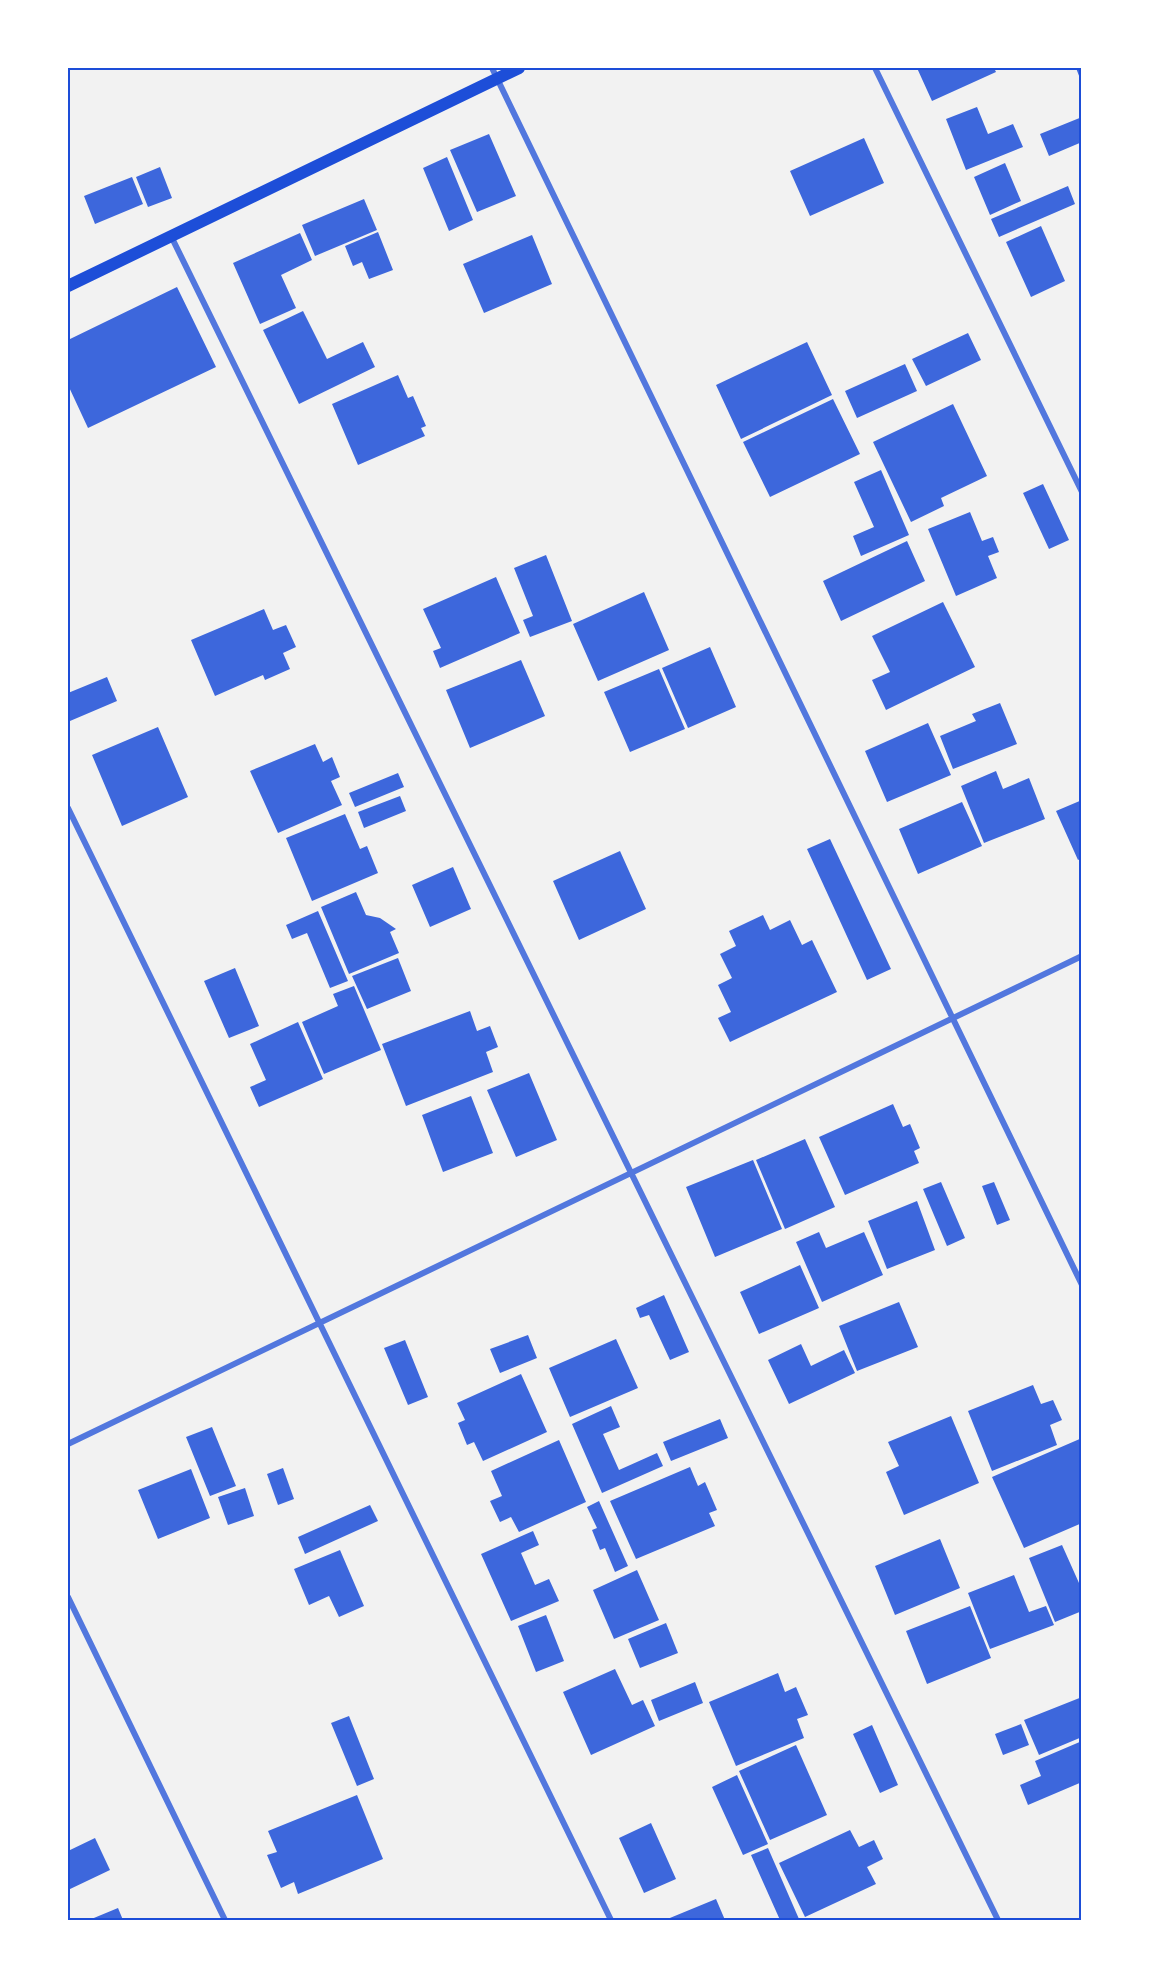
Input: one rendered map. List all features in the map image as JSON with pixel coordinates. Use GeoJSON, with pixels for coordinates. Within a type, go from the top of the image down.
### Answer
{"type":"FeatureCollection","features":[{"type":"Feature","properties":{"kind":"main road"},"geometry":{"type":"LineString","coordinates":[[68,286],[494,73],[519,68]]}},
{"type":"Feature","properties":{"kind":"street"},"geometry":{"type":"LineString","coordinates":[[875,68],[1082,492]]}},
{"type":"Feature","properties":{"kind":"street"},"geometry":{"type":"LineString","coordinates":[[494,73],[1082,1285]]}},
{"type":"Feature","properties":{"kind":"street"},"geometry":{"type":"LineString","coordinates":[[171,236],[998,1920]]}},
{"type":"Feature","properties":{"kind":"street"},"geometry":{"type":"LineString","coordinates":[[68,808],[611,1920]]}},
{"type":"Feature","properties":{"kind":"street"},"geometry":{"type":"LineString","coordinates":[[68,1444],[1082,956]]}},
{"type":"Feature","properties":{"kind":"street"},"geometry":{"type":"LineString","coordinates":[[68,1597],[225,1920]]}},
{"type":"Feature","properties":{"kind":"building"},"geometry":{"type":"Polygon","coordinates":[[[917,68],[994,68],[996,72],[932,101],[917,68]]]}},
{"type":"Feature","properties":{"kind":"building"},"geometry":{"type":"Polygon","coordinates":[[[1076,68],[1082,68],[1082,81],[1081,81],[1076,68]]]}},
{"type":"Feature","properties":{"kind":"building"},"geometry":{"type":"Polygon","coordinates":[[[977,107],[988,134],[1013,124],[1023,147],[966,170],[946,119],[977,107]]]}},
{"type":"Feature","properties":{"kind":"building"},"geometry":{"type":"Polygon","coordinates":[[[1082,117],[1082,142],[1049,156],[1040,134],[1082,117]]]}},
{"type":"Feature","properties":{"kind":"building"},"geometry":{"type":"Polygon","coordinates":[[[489,134],[516,196],[477,212],[450,150],[489,134]]]}},
{"type":"Feature","properties":{"kind":"building"},"geometry":{"type":"Polygon","coordinates":[[[864,138],[884,183],[810,216],[790,171],[864,138]]]}},
{"type":"Feature","properties":{"kind":"building"},"geometry":{"type":"Polygon","coordinates":[[[447,157],[473,220],[449,231],[423,168],[447,157]]]}},
{"type":"Feature","properties":{"kind":"building"},"geometry":{"type":"Polygon","coordinates":[[[1005,163],[1021,201],[990,215],[974,177],[1005,163]]]}},
{"type":"Feature","properties":{"kind":"building"},"geometry":{"type":"Polygon","coordinates":[[[160,167],[172,198],[148,207],[136,177],[160,167]]]}},
{"type":"Feature","properties":{"kind":"building"},"geometry":{"type":"Polygon","coordinates":[[[132,177],[143,204],[95,224],[84,196],[132,177]]]}},
{"type":"Feature","properties":{"kind":"building"},"geometry":{"type":"Polygon","coordinates":[[[1068,186],[1075,204],[999,237],[991,219],[1068,186]]]}},
{"type":"Feature","properties":{"kind":"building"},"geometry":{"type":"Polygon","coordinates":[[[364,199],[377,230],[315,256],[302,225],[364,199]]]}},
{"type":"Feature","properties":{"kind":"building"},"geometry":{"type":"Polygon","coordinates":[[[1041,226],[1065,281],[1031,297],[1006,242],[1041,226]]]}},
{"type":"Feature","properties":{"kind":"building"},"geometry":{"type":"Polygon","coordinates":[[[378,232],[393,270],[369,279],[362,262],[353,266],[345,246],[378,232]]]}},
{"type":"Feature","properties":{"kind":"building"},"geometry":{"type":"Polygon","coordinates":[[[300,233],[312,260],[281,275],[296,308],[260,324],[233,263],[300,233]]]}},
{"type":"Feature","properties":{"kind":"building"},"geometry":{"type":"Polygon","coordinates":[[[532,235],[552,284],[484,313],[463,264],[532,235]]]}},
{"type":"Feature","properties":{"kind":"building"},"geometry":{"type":"Polygon","coordinates":[[[177,287],[216,367],[88,428],[68,385],[68,340],[177,287]]]}},
{"type":"Feature","properties":{"kind":"building"},"geometry":{"type":"Polygon","coordinates":[[[303,311],[327,359],[363,342],[375,367],[299,404],[263,330],[303,311]]]}},
{"type":"Feature","properties":{"kind":"building"},"geometry":{"type":"Polygon","coordinates":[[[968,333],[981,360],[926,386],[912,359],[968,333]]]}},
{"type":"Feature","properties":{"kind":"building"},"geometry":{"type":"Polygon","coordinates":[[[807,342],[832,395],[741,439],[716,385],[807,342]]]}},
{"type":"Feature","properties":{"kind":"building"},"geometry":{"type":"Polygon","coordinates":[[[905,364],[917,391],[857,418],[845,391],[905,364]]]}},
{"type":"Feature","properties":{"kind":"building"},"geometry":{"type":"Polygon","coordinates":[[[398,375],[408,398],[413,396],[426,426],[421,428],[425,436],[358,465],[332,404],[398,375]]]}},
{"type":"Feature","properties":{"kind":"building"},"geometry":{"type":"Polygon","coordinates":[[[833,399],[860,454],[770,497],[743,442],[833,399]]]}},
{"type":"Feature","properties":{"kind":"building"},"geometry":{"type":"Polygon","coordinates":[[[953,404],[987,476],[941,498],[944,506],[911,522],[873,442],[953,404]]]}},
{"type":"Feature","properties":{"kind":"building"},"geometry":{"type":"Polygon","coordinates":[[[881,470],[909,535],[861,556],[853,536],[874,527],[854,482],[881,470]]]}},
{"type":"Feature","properties":{"kind":"building"},"geometry":{"type":"Polygon","coordinates":[[[1043,484],[1069,540],[1049,549],[1023,493],[1043,484]]]}},
{"type":"Feature","properties":{"kind":"building"},"geometry":{"type":"Polygon","coordinates":[[[970,512],[982,541],[993,537],[999,552],[988,556],[997,578],[956,596],[928,529],[970,512]]]}},
{"type":"Feature","properties":{"kind":"building"},"geometry":{"type":"Polygon","coordinates":[[[907,541],[925,581],[841,621],[823,581],[907,541]]]}},
{"type":"Feature","properties":{"kind":"building"},"geometry":{"type":"Polygon","coordinates":[[[546,555],[572,621],[530,637],[523,620],[533,616],[514,568],[546,555]]]}},
{"type":"Feature","properties":{"kind":"building"},"geometry":{"type":"Polygon","coordinates":[[[496,577],[520,633],[440,668],[433,651],[441,648],[423,609],[496,577]]]}},
{"type":"Feature","properties":{"kind":"building"},"geometry":{"type":"Polygon","coordinates":[[[644,592],[669,650],[598,681],[573,624],[644,592]]]}},
{"type":"Feature","properties":{"kind":"building"},"geometry":{"type":"Polygon","coordinates":[[[943,602],[975,667],[886,710],[872,680],[890,672],[872,636],[943,602]]]}},
{"type":"Feature","properties":{"kind":"building"},"geometry":{"type":"Polygon","coordinates":[[[264,609],[273,630],[286,625],[296,647],[283,653],[290,669],[265,680],[263,675],[215,696],[191,640],[264,609]]]}},
{"type":"Feature","properties":{"kind":"building"},"geometry":{"type":"Polygon","coordinates":[[[710,647],[736,707],[688,728],[662,668],[710,647]]]}},
{"type":"Feature","properties":{"kind":"building"},"geometry":{"type":"Polygon","coordinates":[[[521,660],[545,716],[470,748],[446,690],[521,660]]]}},
{"type":"Feature","properties":{"kind":"building"},"geometry":{"type":"Polygon","coordinates":[[[659,669],[685,729],[630,752],[604,692],[659,669]]]}},
{"type":"Feature","properties":{"kind":"building"},"geometry":{"type":"Polygon","coordinates":[[[107,677],[117,701],[70,721],[68,693],[107,677]]]}},
{"type":"Feature","properties":{"kind":"building"},"geometry":{"type":"Polygon","coordinates":[[[1000,703],[1017,744],[953,769],[940,736],[976,721],[972,714],[1000,703]]]}},
{"type":"Feature","properties":{"kind":"building"},"geometry":{"type":"Polygon","coordinates":[[[928,723],[951,775],[887,802],[865,751],[928,723]]]}},
{"type":"Feature","properties":{"kind":"building"},"geometry":{"type":"Polygon","coordinates":[[[158,727],[188,797],[122,826],[92,755],[158,727]]]}},
{"type":"Feature","properties":{"kind":"building"},"geometry":{"type":"Polygon","coordinates":[[[315,744],[323,762],[332,757],[340,777],[331,781],[342,805],[278,833],[250,771],[315,744]]]}},
{"type":"Feature","properties":{"kind":"building"},"geometry":{"type":"Polygon","coordinates":[[[996,771],[1003,789],[1029,778],[1045,819],[984,843],[961,786],[996,771]]]}},
{"type":"Feature","properties":{"kind":"building"},"geometry":{"type":"Polygon","coordinates":[[[398,773],[404,787],[355,807],[349,793],[398,773]]]}},
{"type":"Feature","properties":{"kind":"building"},"geometry":{"type":"Polygon","coordinates":[[[400,796],[406,811],[364,828],[358,812],[400,796]]]}},
{"type":"Feature","properties":{"kind":"building"},"geometry":{"type":"Polygon","coordinates":[[[1082,800],[1082,858],[1078,860],[1056,811],[1082,800]]]}},
{"type":"Feature","properties":{"kind":"building"},"geometry":{"type":"Polygon","coordinates":[[[962,802],[982,846],[918,874],[899,829],[962,802]]]}},
{"type":"Feature","properties":{"kind":"building"},"geometry":{"type":"Polygon","coordinates":[[[345,814],[360,849],[367,846],[378,873],[312,901],[286,838],[345,814]]]}},
{"type":"Feature","properties":{"kind":"building"},"geometry":{"type":"Polygon","coordinates":[[[830,839],[891,969],[867,980],[807,849],[830,839]]]}},
{"type":"Feature","properties":{"kind":"building"},"geometry":{"type":"Polygon","coordinates":[[[620,851],[646,909],[579,940],[553,881],[620,851]]]}},
{"type":"Feature","properties":{"kind":"building"},"geometry":{"type":"Polygon","coordinates":[[[453,867],[471,909],[430,927],[412,885],[453,867]]]}},
{"type":"Feature","properties":{"kind":"building"},"geometry":{"type":"Polygon","coordinates":[[[356,892],[366,915],[380,918],[396,929],[390,932],[399,953],[349,974],[321,907],[356,892]]]}},
{"type":"Feature","properties":{"kind":"building"},"geometry":{"type":"Polygon","coordinates":[[[318,911],[348,981],[330,988],[307,933],[292,939],[286,925],[318,911]]]}},
{"type":"Feature","properties":{"kind":"building"},"geometry":{"type":"Polygon","coordinates":[[[763,915],[770,930],[790,920],[802,945],[812,940],[837,992],[730,1042],[718,1018],[731,1012],[718,985],[732,978],[720,954],[736,946],[729,931],[763,915]]]}},
{"type":"Feature","properties":{"kind":"building"},"geometry":{"type":"Polygon","coordinates":[[[398,958],[411,991],[367,1009],[352,976],[398,958]]]}},
{"type":"Feature","properties":{"kind":"building"},"geometry":{"type":"Polygon","coordinates":[[[235,968],[259,1026],[229,1038],[204,981],[235,968]]]}},
{"type":"Feature","properties":{"kind":"building"},"geometry":{"type":"Polygon","coordinates":[[[354,986],[381,1050],[324,1074],[302,1022],[338,1006],[333,994],[354,986]]]}},
{"type":"Feature","properties":{"kind":"building"},"geometry":{"type":"Polygon","coordinates":[[[470,1011],[477,1031],[490,1026],[498,1047],[486,1052],[493,1072],[406,1106],[382,1044],[470,1011]]]}},
{"type":"Feature","properties":{"kind":"building"},"geometry":{"type":"Polygon","coordinates":[[[298,1022],[323,1079],[259,1107],[250,1087],[266,1080],[250,1044],[298,1022]]]}},
{"type":"Feature","properties":{"kind":"building"},"geometry":{"type":"Polygon","coordinates":[[[529,1073],[557,1140],[516,1157],[487,1090],[529,1073]]]}},
{"type":"Feature","properties":{"kind":"building"},"geometry":{"type":"Polygon","coordinates":[[[471,1096],[493,1153],[443,1172],[422,1115],[471,1096]]]}},
{"type":"Feature","properties":{"kind":"building"},"geometry":{"type":"Polygon","coordinates":[[[893,1104],[903,1127],[910,1124],[920,1148],[914,1151],[919,1163],[845,1195],[819,1137],[893,1104]]]}},
{"type":"Feature","properties":{"kind":"building"},"geometry":{"type":"Polygon","coordinates":[[[805,1139],[835,1207],[785,1229],[756,1160],[805,1139]]]}},
{"type":"Feature","properties":{"kind":"building"},"geometry":{"type":"Polygon","coordinates":[[[753,1160],[782,1229],[715,1257],[686,1187],[753,1160]]]}},
{"type":"Feature","properties":{"kind":"building"},"geometry":{"type":"Polygon","coordinates":[[[941,1182],[965,1238],[947,1246],[923,1189],[941,1182]]]}},
{"type":"Feature","properties":{"kind":"building"},"geometry":{"type":"Polygon","coordinates":[[[994,1182],[1010,1220],[997,1225],[982,1186],[994,1182]]]}},
{"type":"Feature","properties":{"kind":"building"},"geometry":{"type":"Polygon","coordinates":[[[917,1201],[935,1250],[887,1269],[868,1221],[917,1201]]]}},
{"type":"Feature","properties":{"kind":"building"},"geometry":{"type":"Polygon","coordinates":[[[819,1232],[826,1248],[864,1232],[883,1275],[822,1302],[796,1242],[819,1232]]]}},
{"type":"Feature","properties":{"kind":"building"},"geometry":{"type":"Polygon","coordinates":[[[800,1265],[819,1308],[759,1334],[740,1292],[800,1265]]]}},
{"type":"Feature","properties":{"kind":"building"},"geometry":{"type":"Polygon","coordinates":[[[664,1295],[689,1352],[670,1360],[649,1315],[640,1318],[636,1308],[664,1295]]]}},
{"type":"Feature","properties":{"kind":"building"},"geometry":{"type":"Polygon","coordinates":[[[899,1302],[918,1347],[857,1371],[839,1326],[899,1302]]]}},
{"type":"Feature","properties":{"kind":"building"},"geometry":{"type":"Polygon","coordinates":[[[528,1335],[537,1358],[500,1373],[490,1349],[528,1335]]]}},
{"type":"Feature","properties":{"kind":"building"},"geometry":{"type":"Polygon","coordinates":[[[616,1339],[638,1388],[570,1417],[549,1368],[616,1339]]]}},
{"type":"Feature","properties":{"kind":"building"},"geometry":{"type":"Polygon","coordinates":[[[405,1340],[428,1397],[408,1405],[384,1348],[405,1340]]]}},
{"type":"Feature","properties":{"kind":"building"},"geometry":{"type":"Polygon","coordinates":[[[801,1344],[811,1366],[844,1350],[855,1373],[789,1404],[768,1360],[801,1344]]]}},
{"type":"Feature","properties":{"kind":"building"},"geometry":{"type":"Polygon","coordinates":[[[521,1374],[547,1432],[483,1461],[474,1442],[467,1445],[458,1423],[465,1420],[457,1403],[521,1374]]]}},
{"type":"Feature","properties":{"kind":"building"},"geometry":{"type":"Polygon","coordinates":[[[1033,1385],[1041,1404],[1053,1400],[1062,1420],[1050,1425],[1057,1445],[992,1471],[968,1411],[1033,1385]]]}},
{"type":"Feature","properties":{"kind":"building"},"geometry":{"type":"Polygon","coordinates":[[[611,1406],[620,1427],[603,1434],[619,1470],[657,1453],[663,1466],[602,1493],[572,1424],[611,1406]]]}},
{"type":"Feature","properties":{"kind":"building"},"geometry":{"type":"Polygon","coordinates":[[[951,1416],[979,1483],[904,1515],[886,1472],[899,1466],[888,1442],[951,1416]]]}},
{"type":"Feature","properties":{"kind":"building"},"geometry":{"type":"Polygon","coordinates":[[[720,1419],[728,1438],[671,1461],[663,1442],[720,1419]]]}},
{"type":"Feature","properties":{"kind":"building"},"geometry":{"type":"Polygon","coordinates":[[[212,1427],[236,1486],[210,1496],[186,1437],[212,1427]]]}},
{"type":"Feature","properties":{"kind":"building"},"geometry":{"type":"Polygon","coordinates":[[[1082,1438],[1082,1523],[1024,1548],[992,1477],[1082,1438]]]}},
{"type":"Feature","properties":{"kind":"building"},"geometry":{"type":"Polygon","coordinates":[[[559,1440],[586,1502],[519,1532],[511,1517],[500,1522],[490,1501],[502,1496],[491,1471],[559,1440]]]}},
{"type":"Feature","properties":{"kind":"building"},"geometry":{"type":"Polygon","coordinates":[[[690,1467],[698,1486],[705,1482],[717,1510],[709,1513],[715,1526],[636,1559],[610,1501],[690,1467]]]}},
{"type":"Feature","properties":{"kind":"building"},"geometry":{"type":"Polygon","coordinates":[[[283,1468],[294,1499],[278,1505],[267,1474],[283,1468]]]}},
{"type":"Feature","properties":{"kind":"building"},"geometry":{"type":"Polygon","coordinates":[[[191,1469],[210,1518],[158,1539],[138,1490],[191,1469]]]}},
{"type":"Feature","properties":{"kind":"building"},"geometry":{"type":"Polygon","coordinates":[[[245,1488],[254,1516],[228,1525],[218,1497],[245,1488]]]}},
{"type":"Feature","properties":{"kind":"building"},"geometry":{"type":"Polygon","coordinates":[[[599,1501],[628,1566],[615,1572],[605,1548],[600,1550],[592,1530],[597,1528],[587,1507],[599,1501]]]}},
{"type":"Feature","properties":{"kind":"building"},"geometry":{"type":"Polygon","coordinates":[[[370,1505],[378,1521],[305,1554],[298,1537],[370,1505]]]}},
{"type":"Feature","properties":{"kind":"building"},"geometry":{"type":"Polygon","coordinates":[[[533,1531],[539,1545],[521,1553],[535,1585],[549,1579],[559,1601],[511,1621],[481,1554],[533,1531]]]}},
{"type":"Feature","properties":{"kind":"building"},"geometry":{"type":"Polygon","coordinates":[[[940,1539],[960,1588],[895,1615],[875,1566],[940,1539]]]}},
{"type":"Feature","properties":{"kind":"building"},"geometry":{"type":"Polygon","coordinates":[[[1062,1545],[1079,1583],[1082,1582],[1082,1611],[1055,1622],[1029,1558],[1062,1545]]]}},
{"type":"Feature","properties":{"kind":"building"},"geometry":{"type":"Polygon","coordinates":[[[340,1550],[364,1606],[339,1617],[329,1596],[309,1605],[294,1569],[340,1550]]]}},
{"type":"Feature","properties":{"kind":"building"},"geometry":{"type":"Polygon","coordinates":[[[637,1570],[659,1620],[614,1639],[593,1590],[637,1570]]]}},
{"type":"Feature","properties":{"kind":"building"},"geometry":{"type":"Polygon","coordinates":[[[1014,1575],[1029,1612],[1046,1606],[1054,1625],[990,1649],[968,1593],[1014,1575]]]}},
{"type":"Feature","properties":{"kind":"building"},"geometry":{"type":"Polygon","coordinates":[[[970,1606],[991,1658],[927,1684],[906,1631],[970,1606]]]}},
{"type":"Feature","properties":{"kind":"building"},"geometry":{"type":"Polygon","coordinates":[[[546,1615],[564,1661],[536,1672],[518,1626],[546,1615]]]}},
{"type":"Feature","properties":{"kind":"building"},"geometry":{"type":"Polygon","coordinates":[[[666,1623],[678,1653],[640,1668],[628,1639],[666,1623]]]}},
{"type":"Feature","properties":{"kind":"building"},"geometry":{"type":"Polygon","coordinates":[[[615,1669],[632,1705],[643,1700],[655,1726],[591,1755],[563,1692],[615,1669]]]}},
{"type":"Feature","properties":{"kind":"building"},"geometry":{"type":"Polygon","coordinates":[[[778,1673],[785,1692],[796,1687],[808,1715],[797,1719],[804,1738],[736,1766],[709,1702],[778,1673]]]}},
{"type":"Feature","properties":{"kind":"building"},"geometry":{"type":"Polygon","coordinates":[[[695,1682],[703,1703],[659,1721],[651,1700],[695,1682]]]}},
{"type":"Feature","properties":{"kind":"building"},"geometry":{"type":"Polygon","coordinates":[[[1082,1697],[1082,1737],[1039,1755],[1024,1720],[1082,1697]]]}},
{"type":"Feature","properties":{"kind":"building"},"geometry":{"type":"Polygon","coordinates":[[[349,1716],[374,1779],[357,1786],[331,1723],[349,1716]]]}},
{"type":"Feature","properties":{"kind":"building"},"geometry":{"type":"Polygon","coordinates":[[[1021,1724],[1029,1745],[1003,1755],[995,1734],[1021,1724]]]}},
{"type":"Feature","properties":{"kind":"building"},"geometry":{"type":"Polygon","coordinates":[[[872,1725],[898,1785],[880,1793],[853,1734],[872,1725]]]}},
{"type":"Feature","properties":{"kind":"building"},"geometry":{"type":"Polygon","coordinates":[[[1082,1741],[1082,1782],[1028,1805],[1020,1785],[1041,1776],[1035,1761],[1082,1741]]]}},
{"type":"Feature","properties":{"kind":"building"},"geometry":{"type":"Polygon","coordinates":[[[796,1745],[827,1815],[770,1840],[739,1771],[796,1745]]]}},
{"type":"Feature","properties":{"kind":"building"},"geometry":{"type":"Polygon","coordinates":[[[737,1775],[768,1844],[743,1855],[712,1787],[737,1775]]]}},
{"type":"Feature","properties":{"kind":"building"},"geometry":{"type":"Polygon","coordinates":[[[357,1795],[383,1859],[298,1894],[294,1882],[281,1888],[267,1855],[277,1852],[268,1831],[357,1795]]]}},
{"type":"Feature","properties":{"kind":"building"},"geometry":{"type":"Polygon","coordinates":[[[651,1823],[676,1879],[644,1893],[619,1838],[651,1823]]]}},
{"type":"Feature","properties":{"kind":"building"},"geometry":{"type":"Polygon","coordinates":[[[850,1830],[859,1847],[874,1840],[883,1859],[867,1867],[876,1884],[805,1917],[779,1863],[850,1830]]]}},
{"type":"Feature","properties":{"kind":"building"},"geometry":{"type":"Polygon","coordinates":[[[95,1838],[110,1870],[68,1890],[68,1851],[95,1838]]]}},
{"type":"Feature","properties":{"kind":"building"},"geometry":{"type":"Polygon","coordinates":[[[768,1848],[799,1919],[780,1920],[751,1855],[768,1848]]]}},
{"type":"Feature","properties":{"kind":"building"},"geometry":{"type":"Polygon","coordinates":[[[716,1899],[725,1920],[665,1920],[716,1899]]]}},
{"type":"Feature","properties":{"kind":"building"},"geometry":{"type":"Polygon","coordinates":[[[118,1908],[123,1920],[89,1920],[118,1908]]]}}]}
